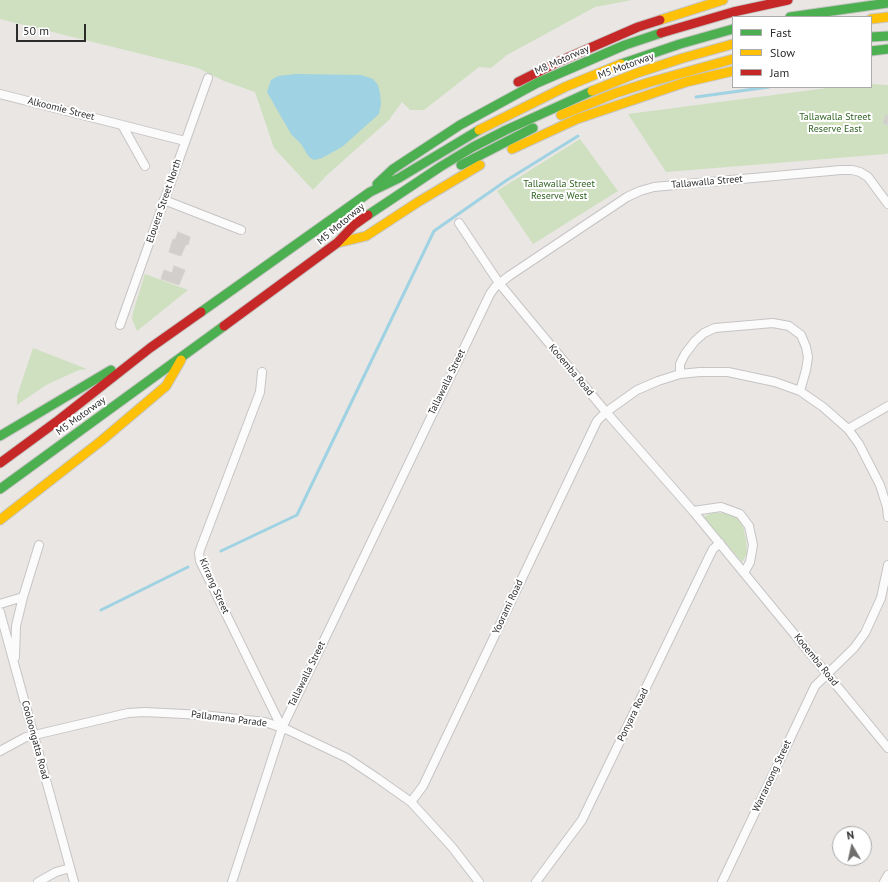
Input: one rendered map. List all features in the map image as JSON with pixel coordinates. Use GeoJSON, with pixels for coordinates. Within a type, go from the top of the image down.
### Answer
{"type":"FeatureCollection","features":[{"type":"Feature","properties":{"kind":"highway"},"geometry":{"type":"LineString","coordinates":[[510,87],[567,58],[638,27],[723,0]]}},
{"type":"Feature","properties":{"kind":"highway","name":"M8 Motorway"},"geometry":{"type":"LineString","coordinates":[[370,192],[393,169],[420,151],[460,125],[537,83],[625,45],[733,12],[788,0]]}},
{"type":"Feature","properties":{"kind":"highway"},"geometry":{"type":"LineString","coordinates":[[797,16],[888,3]]}},
{"type":"Feature","properties":{"kind":"highway"},"geometry":{"type":"LineString","coordinates":[[872,19],[888,17]]}},
{"type":"Feature","properties":{"kind":"highway","name":"M5 Motorway"},"geometry":{"type":"LineString","coordinates":[[0,463],[56,422],[150,348],[370,192],[399,178],[462,139],[565,87],[613,67],[680,44],[732,29]]}},
{"type":"Feature","properties":{"kind":"highway"},"geometry":{"type":"LineString","coordinates":[[872,37],[888,36]]}},
{"type":"Feature","properties":{"kind":"highway","name":"M5 Motorway"},"geometry":{"type":"LineString","coordinates":[[0,488],[185,355],[337,243],[354,225],[466,151],[506,130],[602,86],[637,73],[732,44]]}},
{"type":"Feature","properties":{"kind":"highway"},"geometry":{"type":"LineString","coordinates":[[872,51],[888,49]]}},
{"type":"Feature","properties":{"kind":"highway"},"geometry":{"type":"LineString","coordinates":[[337,243],[361,232],[403,202],[450,172],[525,131],[574,110],[650,82],[732,59]]}},
{"type":"Feature","properties":{"kind":"highway"},"geometry":{"type":"LineString","coordinates":[[337,243],[366,236],[469,171],[527,141],[577,119],[686,82],[732,72]]}},
{"type":"Feature","properties":{"kind":"highway"},"geometry":{"type":"LineString","coordinates":[[370,192],[389,164],[483,102]]}},
{"type":"Feature","properties":{"kind":"highway"},"geometry":{"type":"LineString","coordinates":[[0,436],[94,379],[150,348]]}},
{"type":"Feature","properties":{"kind":"highway"},"geometry":{"type":"LineString","coordinates":[[0,520],[66,469],[166,386],[185,355]]}},
{"type":"Feature","properties":{"kind":"street","name":"Elouera Street North"},"geometry":{"type":"LineString","coordinates":[[120,325],[208,78]]}},
{"type":"Feature","properties":{"kind":"street","name":"Alkoomie Street"},"geometry":{"type":"LineString","coordinates":[[0,94],[185,141]]}},
{"type":"Feature","properties":{"kind":"street"},"geometry":{"type":"LineString","coordinates":[[122,125],[145,166]]}},
{"type":"Feature","properties":{"kind":"street","name":"Tallawalla Street"},"geometry":{"type":"LineString","coordinates":[[232,882],[282,728],[490,294],[499,283],[627,197],[654,187],[852,170],[860,172],[868,177],[888,204]]}},
{"type":"Feature","properties":{"kind":"street"},"geometry":{"type":"LineString","coordinates":[[164,200],[240,230]]}},
{"type":"Feature","properties":{"kind":"street","name":"Kooemba Road"},"geometry":{"type":"LineString","coordinates":[[458,223],[499,283],[606,412],[693,511],[888,748]]}},
{"type":"Feature","properties":{"kind":"street"},"geometry":{"type":"LineString","coordinates":[[680,374],[680,364],[685,354],[695,341],[704,333],[715,328],[773,323],[789,326],[801,335],[806,347],[808,357],[800,391]]}},
{"type":"Feature","properties":{"kind":"street","name":"Kirrang Street"},"geometry":{"type":"LineString","coordinates":[[262,372],[260,392],[199,553],[200,561],[282,728]]}},
{"type":"Feature","properties":{"kind":"street","name":"Yoorami Road"},"geometry":{"type":"LineString","coordinates":[[410,802],[423,786],[597,422],[606,412],[637,390],[680,374],[728,372],[775,382],[800,391],[823,407],[848,429],[859,444],[870,462],[880,485],[887,507],[888,517]]}},
{"type":"Feature","properties":{"kind":"street"},"geometry":{"type":"LineString","coordinates":[[848,429],[888,406]]}},
{"type":"Feature","properties":{"kind":"street"},"geometry":{"type":"LineString","coordinates":[[693,511],[721,507],[740,514],[749,526],[753,545],[750,562],[744,573]]}},
{"type":"Feature","properties":{"kind":"street","name":"Ponyara Road"},"geometry":{"type":"LineString","coordinates":[[536,882],[582,820],[713,549],[720,544]]}},
{"type":"Feature","properties":{"kind":"street"},"geometry":{"type":"LineString","coordinates":[[15,666],[16,626],[39,545]]}},
{"type":"Feature","properties":{"kind":"street","name":"Warraroong Street"},"geometry":{"type":"LineString","coordinates":[[722,882],[815,686],[854,648],[885,597],[888,565]]}},
{"type":"Feature","properties":{"kind":"street"},"geometry":{"type":"LineString","coordinates":[[0,604],[24,597]]}},
{"type":"Feature","properties":{"kind":"street","name":"Cooloongatta Road"},"geometry":{"type":"LineString","coordinates":[[0,612],[74,882]]}},
{"type":"Feature","properties":{"kind":"street","name":"Pallamana Parade"},"geometry":{"type":"LineString","coordinates":[[0,751],[26,737],[128,713],[145,712],[203,715],[265,722],[310,740],[347,758],[410,802],[452,847],[479,882]]}},
{"type":"Feature","properties":{"kind":"street"},"geometry":{"type":"LineString","coordinates":[[38,882],[56,872],[70,868]]}},
{"type":"Feature","properties":{"kind":"street"},"geometry":{"type":"LineString","coordinates":[[884,882],[888,875]]}},
{"type":"Feature","properties":{"kind":"green space"},"geometry":{"type":"Polygon","coordinates":[[[0,0],[632,0],[595,7],[507,55],[491,68],[479,67],[424,110],[410,110],[402,102],[389,120],[327,175],[313,190],[274,148],[255,92],[224,81],[198,68],[0,19],[0,0]]]}},
{"type":"Feature","properties":{"kind":"green space","name":"Tallawalla Street Reserve East"},"geometry":{"type":"Polygon","coordinates":[[[872,84],[888,85],[888,153],[666,172],[628,114],[827,88],[872,88],[872,84]]]}},
{"type":"Feature","properties":{"kind":"green space"},"geometry":{"type":"Polygon","coordinates":[[[854,110],[857,127],[846,128],[844,125],[834,126],[832,113],[854,110]]]}},
{"type":"Feature","properties":{"kind":"green space","name":"Tallawalla Street Reserve West"},"geometry":{"type":"Polygon","coordinates":[[[580,139],[618,191],[533,244],[497,191],[580,139]]]}},
{"type":"Feature","properties":{"kind":"green space"},"geometry":{"type":"Polygon","coordinates":[[[145,274],[188,290],[137,331],[132,319],[145,274]]]}},
{"type":"Feature","properties":{"kind":"green space"},"geometry":{"type":"Polygon","coordinates":[[[33,348],[87,369],[79,370],[46,385],[17,405],[17,396],[33,348]]]}},
{"type":"Feature","properties":{"kind":"green space"},"geometry":{"type":"Polygon","coordinates":[[[712,513],[724,513],[731,515],[738,518],[743,526],[747,554],[742,562],[703,517],[712,513]]]}},
{"type":"Feature","properties":{"kind":"water"},"geometry":{"type":"Polygon","coordinates":[[[296,74],[361,75],[373,79],[378,85],[380,93],[381,104],[379,114],[342,147],[322,158],[314,160],[309,157],[301,144],[291,134],[267,92],[271,80],[278,76],[296,74]]]}},
{"type":"Feature","properties":{"kind":"building"},"geometry":{"type":"Polygon","coordinates":[[[886,115],[888,116],[888,125],[883,123],[886,115]]]}},
{"type":"Feature","properties":{"kind":"building"},"geometry":{"type":"Polygon","coordinates":[[[178,232],[190,237],[188,245],[186,244],[181,256],[169,252],[173,239],[175,240],[178,232]]]}},
{"type":"Feature","properties":{"kind":"building"},"geometry":{"type":"Polygon","coordinates":[[[174,266],[185,270],[179,285],[161,279],[164,270],[172,273],[174,266]]]}},
{"type":"Feature","properties":{"kind":"waterway"},"geometry":{"type":"LineString","coordinates":[[696,97],[762,88]]}},
{"type":"Feature","properties":{"kind":"waterway"},"geometry":{"type":"LineString","coordinates":[[221,551],[297,515],[434,231],[507,180],[578,136]]}},
{"type":"Feature","properties":{"kind":"waterway"},"geometry":{"type":"LineString","coordinates":[[101,610],[188,567]]}},
{"type":"Feature","properties":{"kind":"traffic: fast"},"geometry":{"type":"LineString","coordinates":[[797,16],[888,3]]}},
{"type":"Feature","properties":{"kind":"traffic: fast"},"geometry":{"type":"LineString","coordinates":[[621,64],[680,44],[732,29]]}},
{"type":"Feature","properties":{"kind":"traffic: fast"},"geometry":{"type":"LineString","coordinates":[[377,184],[393,169],[460,125],[537,83],[625,45],[661,33]]}},
{"type":"Feature","properties":{"kind":"traffic: fast"},"geometry":{"type":"LineString","coordinates":[[872,37],[888,36]]}},
{"type":"Feature","properties":{"kind":"traffic: fast"},"geometry":{"type":"LineString","coordinates":[[872,51],[888,49]]}},
{"type":"Feature","properties":{"kind":"traffic: fast"},"geometry":{"type":"LineString","coordinates":[[368,215],[473,147],[506,130],[592,91]]}},
{"type":"Feature","properties":{"kind":"traffic: fast"},"geometry":{"type":"LineString","coordinates":[[461,165],[533,128]]}},
{"type":"Feature","properties":{"kind":"traffic: fast"},"geometry":{"type":"LineString","coordinates":[[201,312],[370,192],[399,178],[479,130]]}},
{"type":"Feature","properties":{"kind":"traffic: fast"},"geometry":{"type":"LineString","coordinates":[[0,489],[224,326]]}},
{"type":"Feature","properties":{"kind":"traffic: fast"},"geometry":{"type":"LineString","coordinates":[[0,436],[111,370]]}},
{"type":"Feature","properties":{"kind":"traffic: slow"},"geometry":{"type":"LineString","coordinates":[[660,20],[723,0]]}},
{"type":"Feature","properties":{"kind":"traffic: slow"},"geometry":{"type":"LineString","coordinates":[[872,19],[888,17]]}},
{"type":"Feature","properties":{"kind":"traffic: slow"},"geometry":{"type":"LineString","coordinates":[[592,91],[637,73],[732,44]]}},
{"type":"Feature","properties":{"kind":"traffic: slow"},"geometry":{"type":"LineString","coordinates":[[561,115],[616,93],[732,59]]}},
{"type":"Feature","properties":{"kind":"traffic: slow"},"geometry":{"type":"LineString","coordinates":[[479,130],[565,87],[621,64]]}},
{"type":"Feature","properties":{"kind":"traffic: slow"},"geometry":{"type":"LineString","coordinates":[[512,149],[577,119],[686,82],[732,71]]}},
{"type":"Feature","properties":{"kind":"traffic: slow"},"geometry":{"type":"LineString","coordinates":[[337,243],[366,236],[418,202],[480,165]]}},
{"type":"Feature","properties":{"kind":"traffic: slow"},"geometry":{"type":"LineString","coordinates":[[0,520],[101,441],[166,386],[181,360]]}},
{"type":"Feature","properties":{"kind":"traffic: jam"},"geometry":{"type":"LineString","coordinates":[[661,33],[733,12],[788,0]]}},
{"type":"Feature","properties":{"kind":"traffic: jam"},"geometry":{"type":"LineString","coordinates":[[518,82],[560,61],[638,27],[660,20]]}},
{"type":"Feature","properties":{"kind":"traffic: jam"},"geometry":{"type":"LineString","coordinates":[[224,326],[337,243],[354,225],[368,215]]}},
{"type":"Feature","properties":{"kind":"traffic: jam"},"geometry":{"type":"LineString","coordinates":[[0,463],[56,422],[150,348],[201,312]]}}]}
